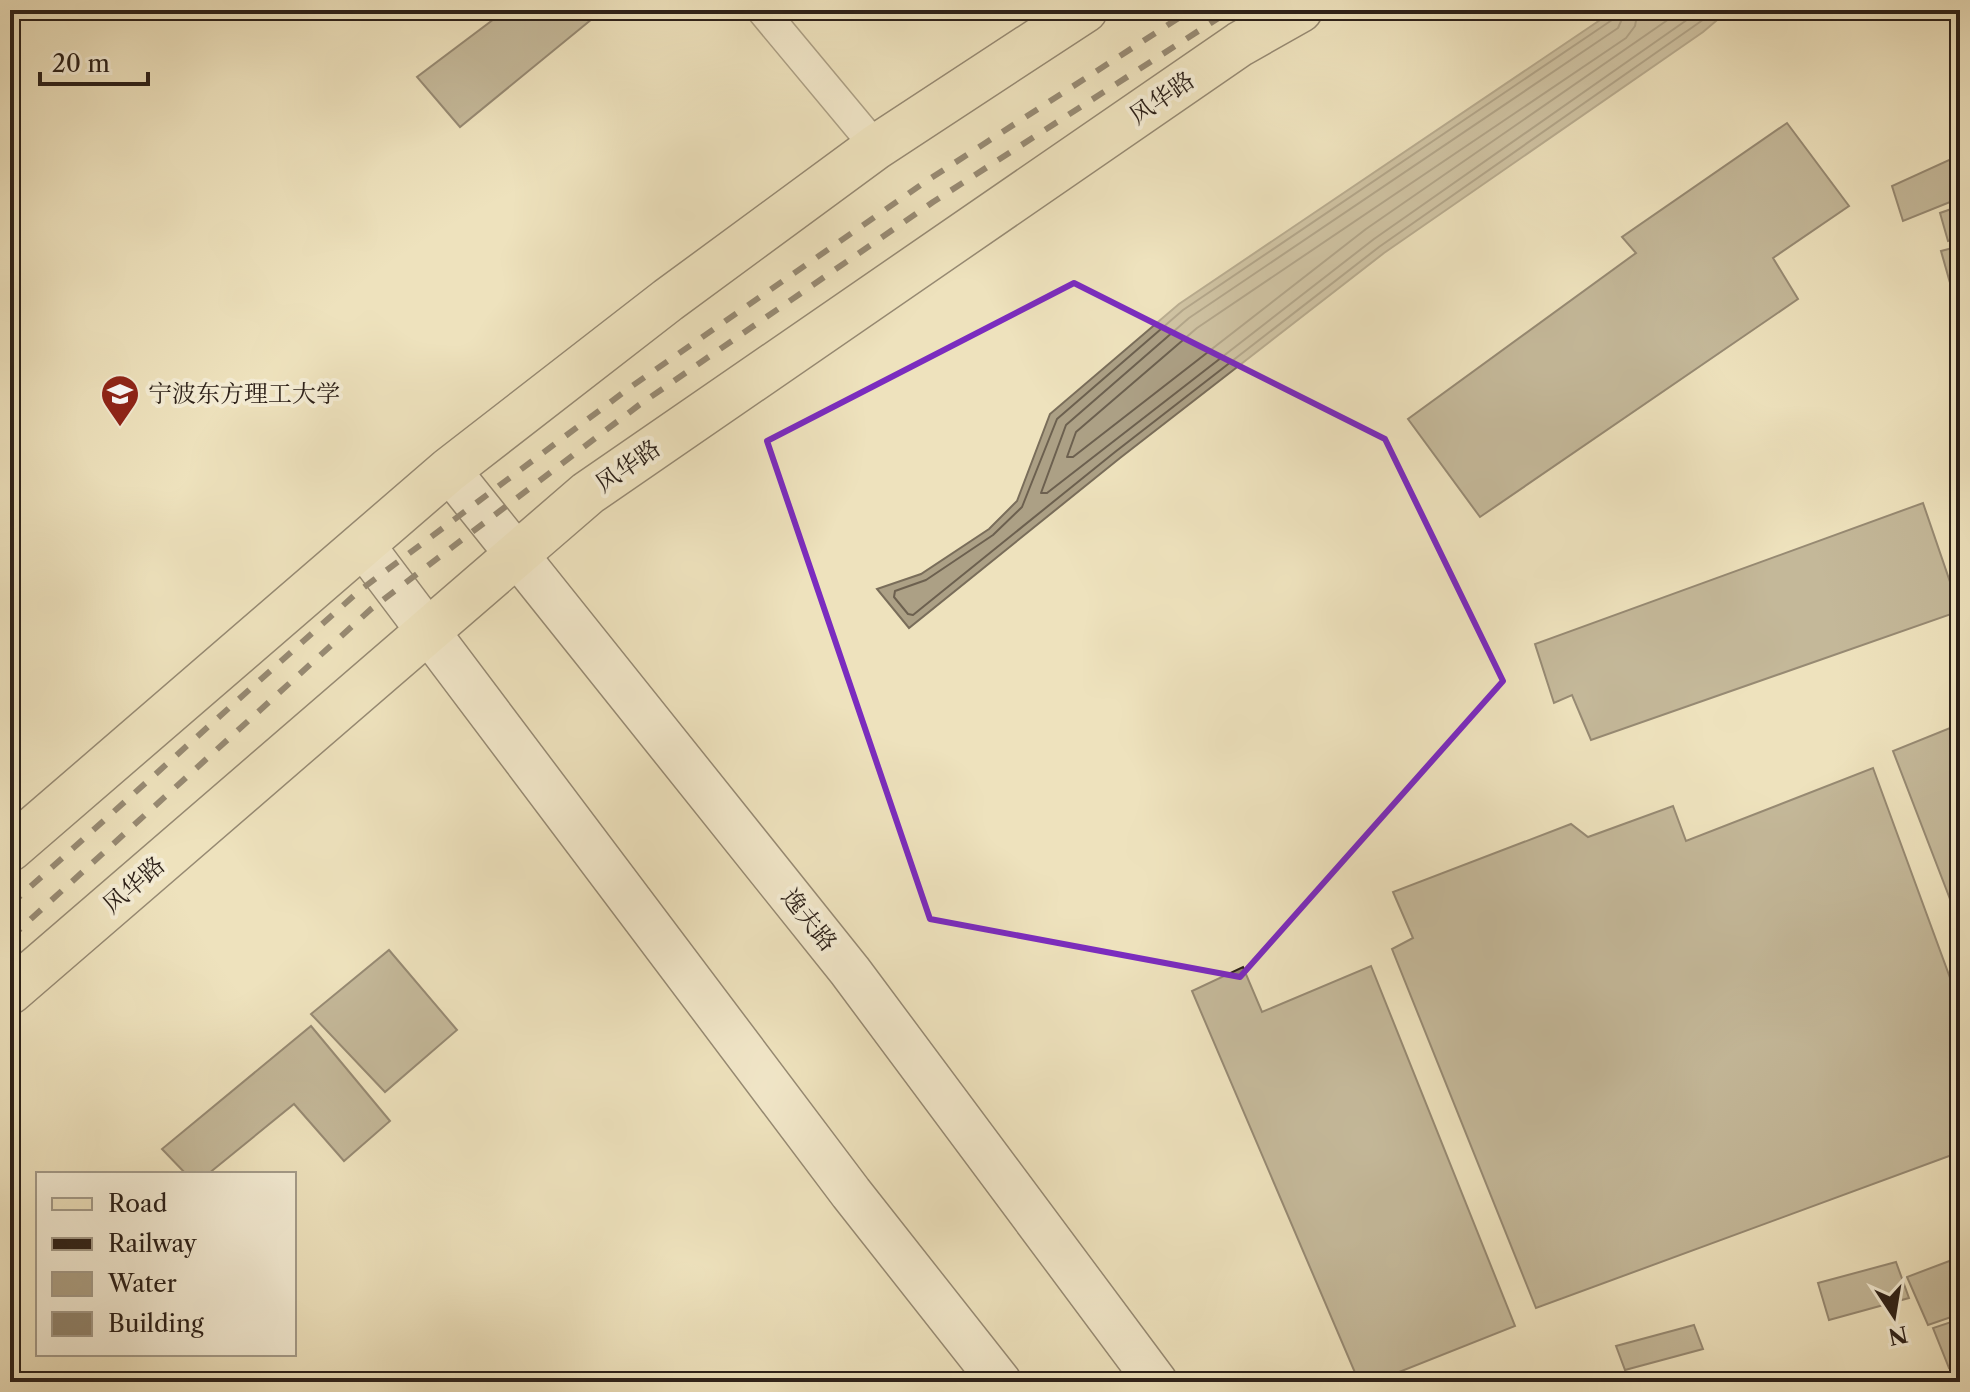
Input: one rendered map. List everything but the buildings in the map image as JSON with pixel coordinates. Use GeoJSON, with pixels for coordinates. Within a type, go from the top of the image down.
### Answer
{"type":"FeatureCollection","features":[{"type":"Feature","properties":{"kind":"main road"},"geometry":{"type":"LineString","coordinates":[[10,849],[449,470],[668,300],[876,147],[1085,10]]}},
{"type":"Feature","properties":{"kind":"main road","name":"风华路"},"geometry":{"type":"LineString","coordinates":[[10,992],[588,493],[1240,44],[1300,10]]}},
{"type":"Feature","properties":{"kind":"main road","name":"逸夫路"},"geometry":{"type":"LineString","coordinates":[[449,470],[850,971],[1156,1382]]}},
{"type":"Feature","properties":{"kind":"main road"},"geometry":{"type":"LineString","coordinates":[[363,545],[851,1193],[1000,1382]]}},
{"type":"Feature","properties":{"kind":"street"},"geometry":{"type":"LineString","coordinates":[[762,10],[876,147]]}},
{"type":"Feature","properties":{"kind":"highlighted area"},"geometry":{"type":"Polygon","coordinates":[[[1074,283],[1385,439],[1503,681],[1240,977],[930,919],[767,441],[1074,283]]]}},
{"type":"Feature","properties":{"kind":"water"},"geometry":{"type":"Polygon","coordinates":[[[1615,10],[1729,10],[1703,32],[1384,253],[1120,458],[909,628],[877,589],[921,574],[989,529],[1017,501],[1050,414],[1179,304],[1615,10]]]}},
{"type":"Feature","properties":{"kind":"railway"},"geometry":{"type":"LineString","coordinates":[[10,905],[359,591],[632,386],[925,182],[1191,10]]}},
{"type":"Feature","properties":{"kind":"railway"},"geometry":{"type":"LineString","coordinates":[[10,938],[371,609],[639,405],[933,202],[1231,10]]}},
{"type":"Feature","properties":{"kind":"place","name":"宁波东方理工大学"},"geometry":{"type":"Point","coordinates":[120,428]}}]}
